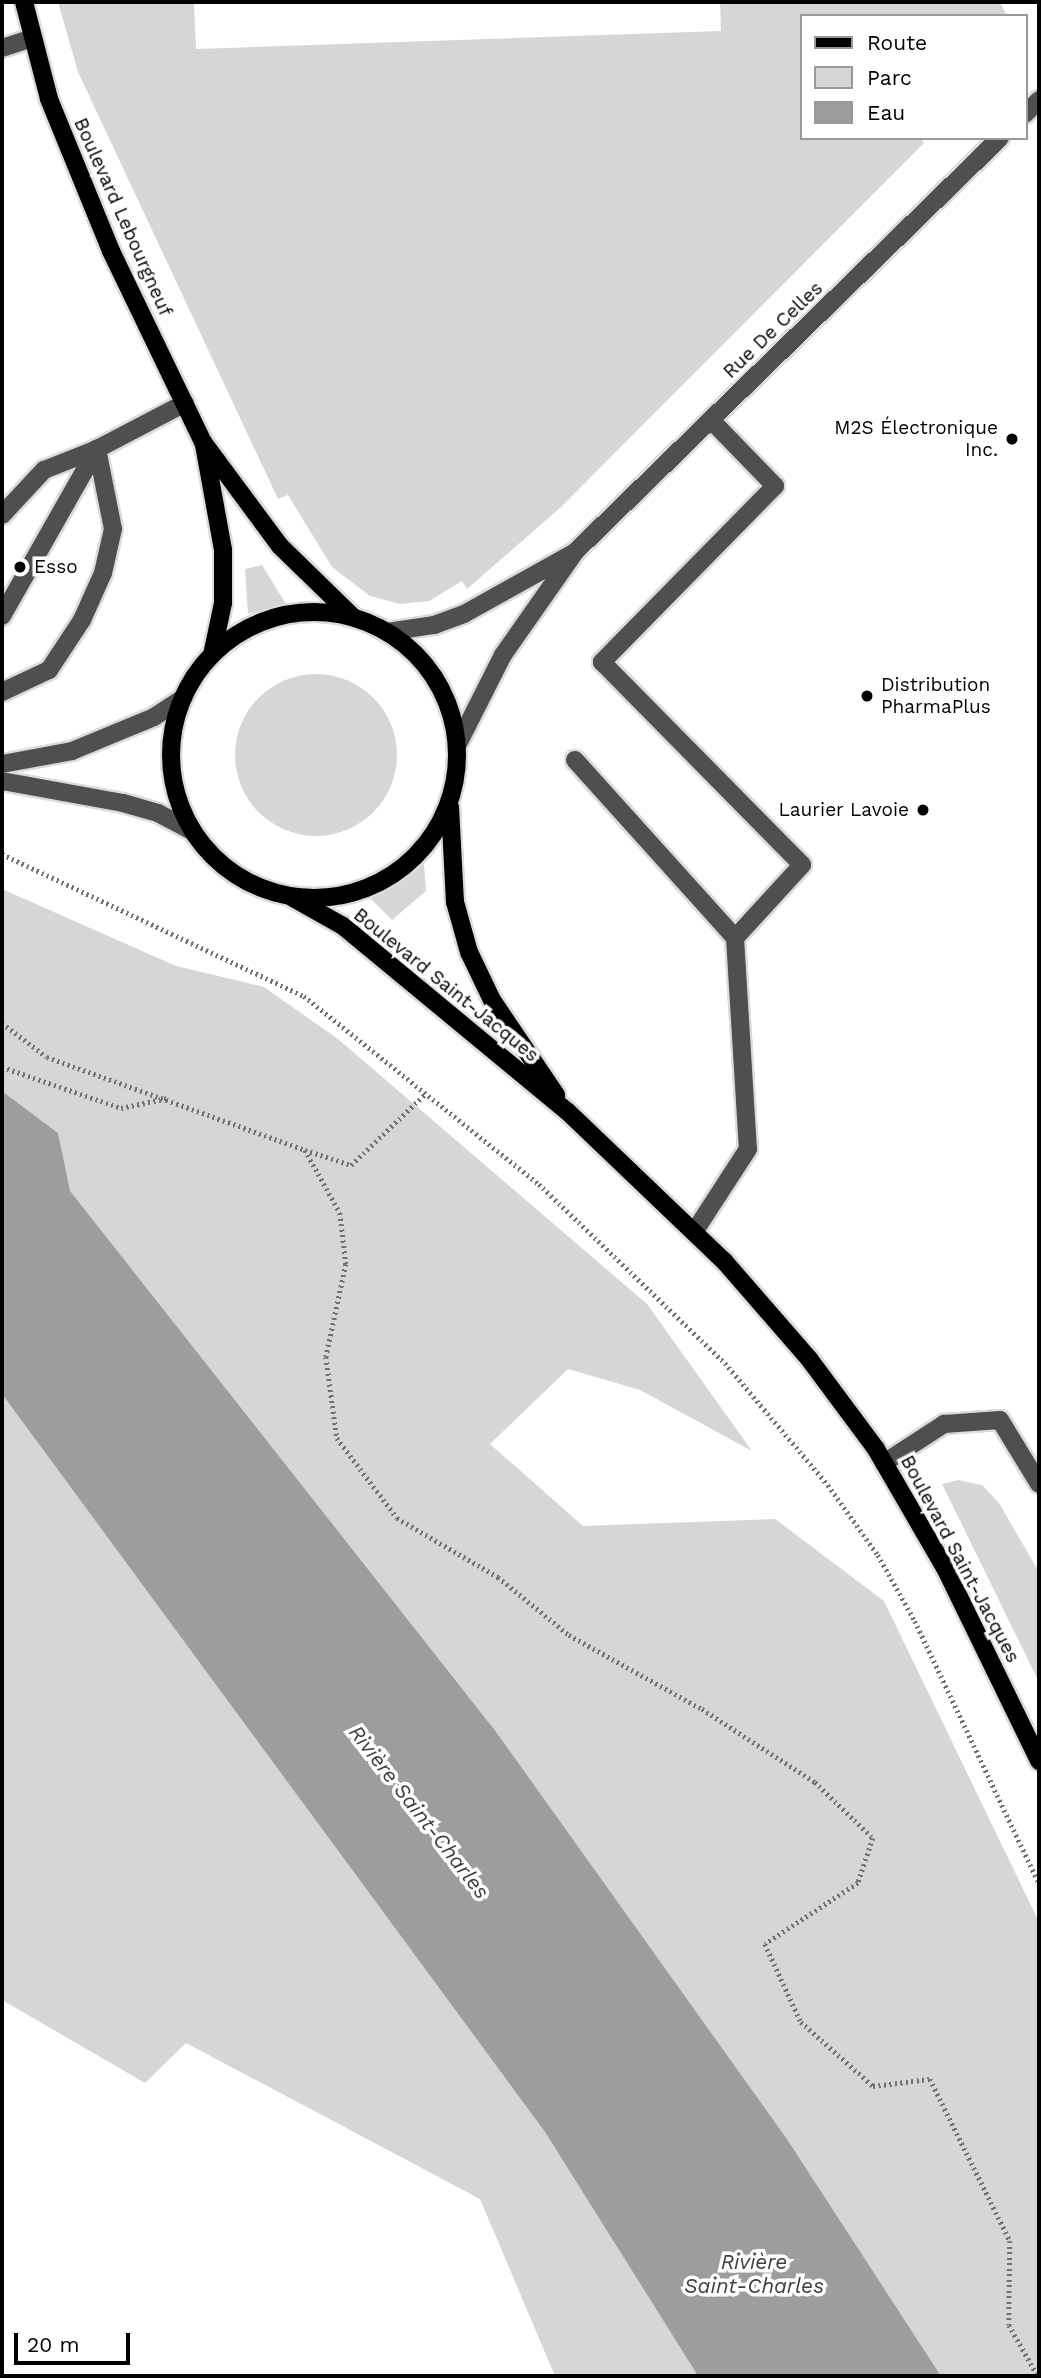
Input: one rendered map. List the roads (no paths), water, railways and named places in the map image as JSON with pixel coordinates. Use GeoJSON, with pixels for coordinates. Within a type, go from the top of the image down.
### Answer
{"type":"FeatureCollection","features":[{"type":"Feature","properties":{"kind":"main road","name":"Boulevard Lebourgneuf"},"geometry":{"type":"LineString","coordinates":[[24,2],[49,99],[101,225],[203,442],[280,546],[353,617]]}},
{"type":"Feature","properties":{"kind":"main road","name":"Boulevard Lebourgneuf"},"geometry":{"type":"LineString","coordinates":[[203,442],[223,550],[223,603],[212,655]]}},
{"type":"Feature","properties":{"kind":"main road"},"geometry":{"type":"LineString","coordinates":[[321,612],[353,617],[387,632],[429,668],[451,713],[458,744],[450,801],[432,837],[405,866],[371,888],[333,898],[293,898],[253,886],[219,863],[192,831],[177,800],[171,767],[172,732],[182,699],[212,655],[239,634],[273,619],[321,612]]}},
{"type":"Feature","properties":{"kind":"main road","name":"Boulevard Saint-Jacques"},"geometry":{"type":"LineString","coordinates":[[450,801],[455,902],[469,952],[492,1000],[568,1112]]}},
{"type":"Feature","properties":{"kind":"main road","name":"Boulevard Saint-Jacques"},"geometry":{"type":"LineString","coordinates":[[293,898],[343,926],[568,1112],[694,1232],[810,1360],[884,1464],[945,1568],[1039,1761]]}},
{"type":"Feature","properties":{"kind":"street"},"geometry":{"type":"LineString","coordinates":[[2,48],[33,38]]}},
{"type":"Feature","properties":{"kind":"street","name":"Rue De Celles"},"geometry":{"type":"LineString","coordinates":[[458,744],[503,655],[575,552],[998,140]]}},
{"type":"Feature","properties":{"kind":"street"},"geometry":{"type":"LineString","coordinates":[[2,515],[44,470],[96,449],[185,403]]}},
{"type":"Feature","properties":{"kind":"street"},"geometry":{"type":"LineString","coordinates":[[711,420],[775,485],[602,662],[802,865],[735,938]]}},
{"type":"Feature","properties":{"kind":"street"},"geometry":{"type":"LineString","coordinates":[[2,616],[96,449]]}},
{"type":"Feature","properties":{"kind":"street"},"geometry":{"type":"LineString","coordinates":[[2,692],[49,670],[82,620],[103,573],[113,529],[96,449]]}},
{"type":"Feature","properties":{"kind":"street","name":"Rue De Celles"},"geometry":{"type":"LineString","coordinates":[[387,632],[434,625],[464,614],[575,552]]}},
{"type":"Feature","properties":{"kind":"street"},"geometry":{"type":"LineString","coordinates":[[2,764],[72,751],[142,723],[182,699]]}},
{"type":"Feature","properties":{"kind":"street"},"geometry":{"type":"LineString","coordinates":[[575,760],[735,938],[748,1149],[694,1232]]}},
{"type":"Feature","properties":{"kind":"street"},"geometry":{"type":"LineString","coordinates":[[2,781],[123,803],[158,813],[192,831]]}},
{"type":"Feature","properties":{"kind":"street"},"geometry":{"type":"LineString","coordinates":[[884,1464],[944,1424],[1000,1420],[1039,1483]]}},
{"type":"Feature","properties":{"kind":"water","name":"Rivière Saint-Charles"},"geometry":{"type":"Polygon","coordinates":[[[2,1091],[58,1133],[70,1191],[497,1733],[787,2139],[941,2376],[698,2376],[545,2132],[2,1394],[2,1091]]]}},
{"type":"Feature","properties":{"kind":"place","name":"M2S Électronique Inc."},"geometry":{"type":"Point","coordinates":[1012,439]}},
{"type":"Feature","properties":{"kind":"place","name":"Esso"},"geometry":{"type":"Point","coordinates":[20,567]}},
{"type":"Feature","properties":{"kind":"place","name":"Distribution PharmaPlus"},"geometry":{"type":"Point","coordinates":[867,696]}},
{"type":"Feature","properties":{"kind":"place","name":"Laurier Lavoie"},"geometry":{"type":"Point","coordinates":[923,810]}}]}
